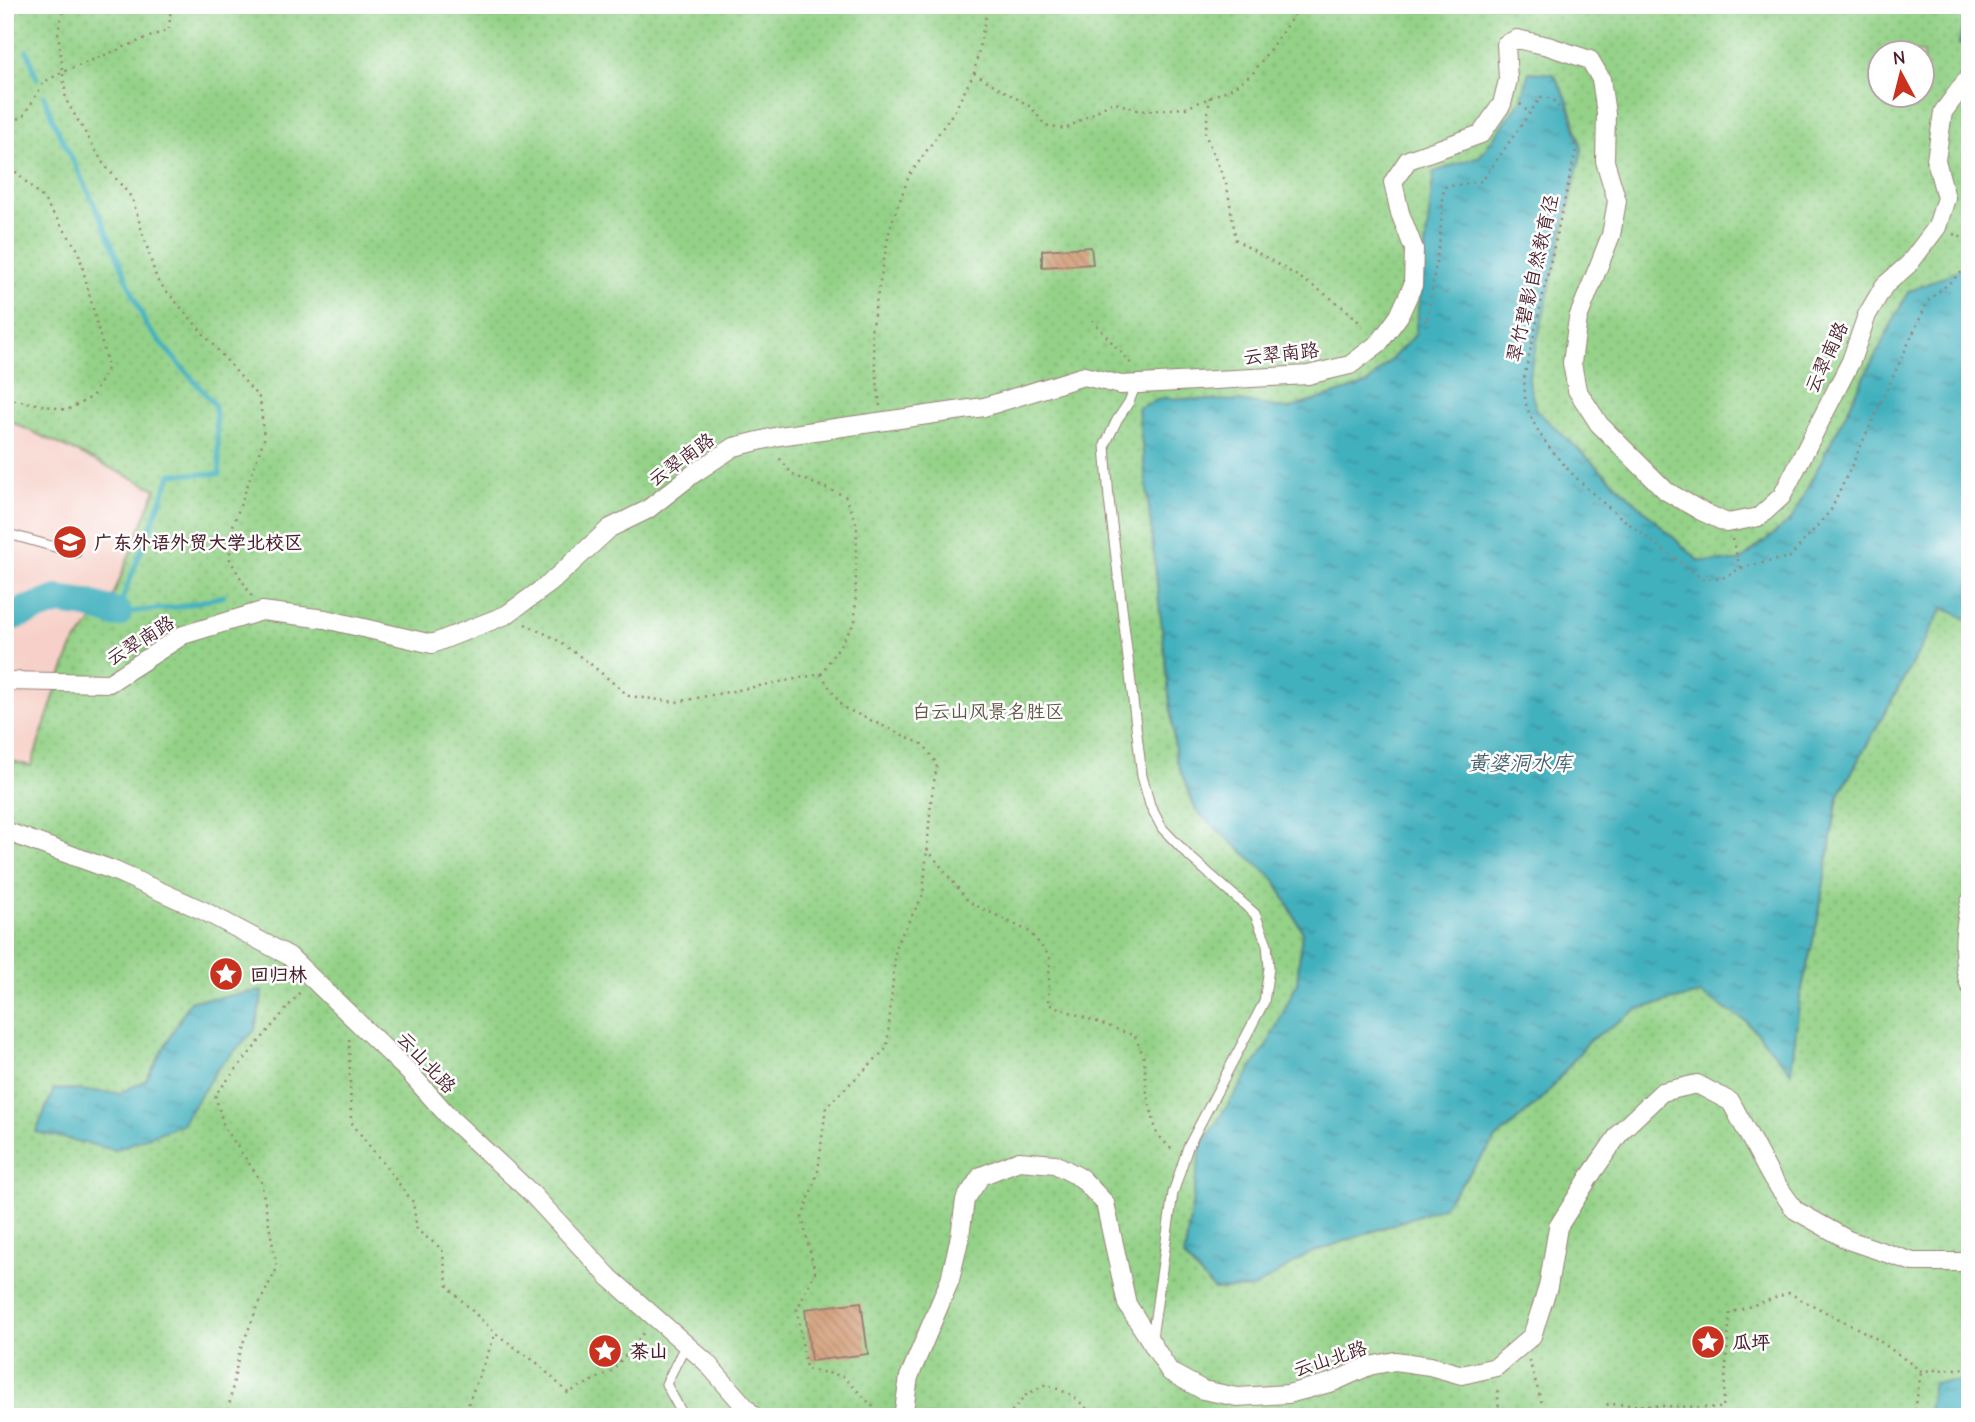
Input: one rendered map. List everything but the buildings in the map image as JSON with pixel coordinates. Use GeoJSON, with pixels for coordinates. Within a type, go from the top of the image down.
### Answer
{"type":"FeatureCollection","features":[{"type":"Feature","properties":{"kind":"street","name":"云翠南路"},"geometry":{"type":"LineString","coordinates":[[5,681],[109,683],[183,635],[262,611],[325,619],[432,644],[506,615],[549,584],[610,528],[647,510],[693,474],[734,447],[764,439],[984,407],[1084,376],[1121,385],[1308,375],[1350,365],[1379,343],[1399,316],[1413,285],[1414,248],[1400,213],[1393,182],[1408,160],[1481,134],[1502,104],[1508,80],[1506,44],[1517,39],[1590,60],[1601,79],[1606,114],[1605,161],[1617,201],[1611,235],[1578,318],[1572,363],[1577,390],[1599,424],[1666,491],[1701,512],[1727,523],[1759,517],[1782,496],[1851,361],[1867,315],[1884,286],[1909,264],[1937,227],[1946,198],[1936,160],[1943,112],[1970,76]]}},
{"type":"Feature","properties":{"kind":"street","name":"云山北路"},"geometry":{"type":"LineString","coordinates":[[5,831],[115,871],[204,911],[289,956],[408,1071],[452,1119],[531,1193],[610,1278],[706,1362],[754,1417]]}},
{"type":"Feature","properties":{"kind":"street"},"geometry":{"type":"LineString","coordinates":[[1970,902],[1966,919],[1964,971],[1970,986]]}},
{"type":"Feature","properties":{"kind":"street","name":"云山北路"},"geometry":{"type":"LineString","coordinates":[[903,1417],[909,1377],[950,1280],[965,1199],[981,1176],[1019,1161],[1055,1164],[1080,1178],[1105,1203],[1127,1304],[1170,1373],[1203,1390],[1237,1397],[1288,1394],[1333,1382],[1369,1366],[1395,1361],[1430,1366],[1462,1375],[1496,1367],[1532,1336],[1548,1287],[1558,1227],[1620,1131],[1662,1092],[1696,1084],[1731,1102],[1770,1175],[1795,1210],[1848,1240],[1913,1262],[1970,1262]]}},
{"type":"Feature","properties":{"kind":"lane"},"geometry":{"type":"LineString","coordinates":[[1139,384],[1116,420],[1105,445],[1142,776],[1150,805],[1162,828],[1189,856],[1255,914],[1267,944],[1269,968],[1264,1002],[1188,1147],[1172,1193],[1151,1344]]}},
{"type":"Feature","properties":{"kind":"lane"},"geometry":{"type":"LineString","coordinates":[[5,533],[76,553]]}},
{"type":"Feature","properties":{"kind":"lane"},"geometry":{"type":"LineString","coordinates":[[684,1417],[666,1384],[686,1344]]}},
{"type":"Feature","properties":{"kind":"path"},"geometry":{"type":"LineString","coordinates":[[64,5],[58,32],[66,100],[103,163],[132,198],[157,280],[260,399],[264,439],[230,534],[230,560],[262,611]]}},
{"type":"Feature","properties":{"kind":"path"},"geometry":{"type":"LineString","coordinates":[[5,124],[23,117],[44,82],[169,29],[171,5]]}},
{"type":"Feature","properties":{"kind":"path"},"geometry":{"type":"LineString","coordinates":[[882,420],[871,331],[890,227],[909,176],[955,110],[974,73],[988,5]]}},
{"type":"Feature","properties":{"kind":"path"},"geometry":{"type":"LineString","coordinates":[[974,73],[1031,107],[1045,125],[1065,129],[1113,102],[1141,111],[1186,108],[1232,88],[1253,73],[1301,5]]}},
{"type":"Feature","properties":{"kind":"path"},"geometry":{"type":"LineString","coordinates":[[1210,97],[1205,134],[1227,186],[1236,240],[1327,296],[1362,323],[1369,352]]}},
{"type":"Feature","properties":{"kind":"path","name":"翠竹碧影自然教育径"},"geometry":{"type":"LineString","coordinates":[[1427,322],[1440,237],[1444,187],[1482,181],[1541,97],[1553,99],[1564,114],[1576,150],[1524,378],[1527,409],[1545,440],[1588,491],[1704,580],[1727,577],[1740,568],[1790,557],[1831,510],[1928,301],[1970,265]]}},
{"type":"Feature","properties":{"kind":"path"},"geometry":{"type":"LineString","coordinates":[[5,162],[42,197],[78,250],[108,367],[92,397],[67,410],[5,398]]}},
{"type":"Feature","properties":{"kind":"path"},"geometry":{"type":"LineString","coordinates":[[1963,238],[1970,241]]}},
{"type":"Feature","properties":{"kind":"path"},"geometry":{"type":"LineString","coordinates":[[1093,320],[1143,377],[1139,384]]}},
{"type":"Feature","properties":{"kind":"path"},"geometry":{"type":"LineString","coordinates":[[506,615],[554,638],[589,662],[629,696],[676,702],[821,674],[855,622],[857,525],[845,495],[793,475],[764,439]]}},
{"type":"Feature","properties":{"kind":"path"},"geometry":{"type":"LineString","coordinates":[[1727,523],[1740,568]]}},
{"type":"Feature","properties":{"kind":"path"},"geometry":{"type":"LineString","coordinates":[[821,674],[842,707],[924,745],[937,764],[923,895],[896,945],[887,1048],[826,1107],[818,1171],[802,1218],[815,1272],[797,1308],[806,1369],[843,1376],[883,1417]]}},
{"type":"Feature","properties":{"kind":"path"},"geometry":{"type":"LineString","coordinates":[[927,849],[969,902],[1030,932],[1050,957],[1048,1004],[1135,1037],[1144,1058],[1147,1093],[1157,1133],[1183,1163]]}},
{"type":"Feature","properties":{"kind":"path"},"geometry":{"type":"LineString","coordinates":[[227,1417],[239,1353],[277,1268],[261,1181],[224,1127],[215,1095],[312,977]]}},
{"type":"Feature","properties":{"kind":"path"},"geometry":{"type":"LineString","coordinates":[[349,1039],[351,1122],[413,1202],[417,1230],[442,1249],[448,1287],[496,1334],[537,1363],[568,1393],[612,1371],[656,1318]]}},
{"type":"Feature","properties":{"kind":"path"},"geometry":{"type":"LineString","coordinates":[[1599,1417],[1608,1404],[1723,1408],[1730,1313],[1789,1293],[1874,1337],[1921,1371],[1970,1368]]}},
{"type":"Feature","properties":{"kind":"path"},"geometry":{"type":"LineString","coordinates":[[463,1417],[496,1334]]}},
{"type":"Feature","properties":{"kind":"path"},"geometry":{"type":"LineString","coordinates":[[1524,1343],[1546,1417]]}},
{"type":"Feature","properties":{"kind":"path"},"geometry":{"type":"LineString","coordinates":[[1491,1417],[1499,1409],[1496,1367]]}},
{"type":"Feature","properties":{"kind":"path"},"geometry":{"type":"LineString","coordinates":[[1914,1417],[1921,1371]]}},
{"type":"Feature","properties":{"kind":"path"},"geometry":{"type":"LineString","coordinates":[[1007,1417],[1026,1395],[1046,1384],[1072,1395],[1096,1417]]}},
{"type":"Feature","properties":{"kind":"path"},"geometry":{"type":"LineString","coordinates":[[1085,1417],[1086,1408]]}},
{"type":"Feature","properties":{"kind":"path"},"geometry":{"type":"LineString","coordinates":[[6,1417],[19,1412],[51,1413],[66,1417]]}},
{"type":"Feature","properties":{"kind":"shaded area","name":"广东外语外贸大学北校区"},"geometry":{"type":"Polygon","coordinates":[[[5,419],[156,489],[113,596],[74,644],[31,767],[5,759],[5,419]]]}},
{"type":"Feature","properties":{"kind":"green space","name":"白云山风景名胜区"},"geometry":{"type":"Polygon","coordinates":[[[5,5],[1970,5],[1970,1417],[5,1417],[5,759],[31,766],[74,644],[113,596],[156,489],[5,419],[5,5]]]}},
{"type":"Feature","properties":{"kind":"water"},"geometry":{"type":"Polygon","coordinates":[[[1967,5],[1970,5],[1970,39],[1959,44],[1967,5]]]}},
{"type":"Feature","properties":{"kind":"water","name":"黄婆洞水库"},"geometry":{"type":"Polygon","coordinates":[[[1529,72],[1554,74],[1568,101],[1582,150],[1528,380],[1536,410],[1699,561],[1740,561],[1791,520],[1908,292],[1963,268],[1970,258],[1970,620],[1943,608],[1838,797],[1818,919],[1800,997],[1791,1072],[1747,1022],[1700,994],[1638,1009],[1589,1041],[1544,1097],[1496,1139],[1443,1207],[1308,1254],[1254,1288],[1214,1290],[1184,1257],[1201,1146],[1269,1042],[1297,983],[1302,931],[1275,880],[1196,811],[1176,759],[1138,408],[1162,398],[1239,401],[1288,409],[1367,384],[1415,335],[1434,172],[1480,156],[1522,99],[1529,72]]]}},
{"type":"Feature","properties":{"kind":"water"},"geometry":{"type":"Polygon","coordinates":[[[263,991],[255,1030],[217,1069],[182,1124],[115,1150],[36,1132],[54,1089],[120,1093],[146,1080],[190,1001],[263,991]]]}},
{"type":"Feature","properties":{"kind":"water"},"geometry":{"type":"Polygon","coordinates":[[[1970,1381],[1970,1417],[1927,1417],[1933,1383],[1970,1381]]]}},
{"type":"Feature","properties":{"kind":"waterway"},"geometry":{"type":"LineString","coordinates":[[27,50],[37,78]]}},
{"type":"Feature","properties":{"kind":"waterway"},"geometry":{"type":"LineString","coordinates":[[44,96],[103,222],[147,327],[215,405],[220,474],[171,474],[117,613],[178,607],[224,596]]}},
{"type":"Feature","properties":{"kind":"waterway"},"geometry":{"type":"LineString","coordinates":[[5,618],[58,600],[87,604],[117,613]]}},
{"type":"Feature","properties":{"kind":"place","name":"广东外语外贸大学北校区"},"geometry":{"type":"Point","coordinates":[70,542]}},
{"type":"Feature","properties":{"kind":"place","name":"回归林"},"geometry":{"type":"Point","coordinates":[226,974]}},
{"type":"Feature","properties":{"kind":"place","name":"瓜坪"},"geometry":{"type":"Point","coordinates":[1708,1342]}},
{"type":"Feature","properties":{"kind":"place","name":"茶山"},"geometry":{"type":"Point","coordinates":[605,1351]}}]}
